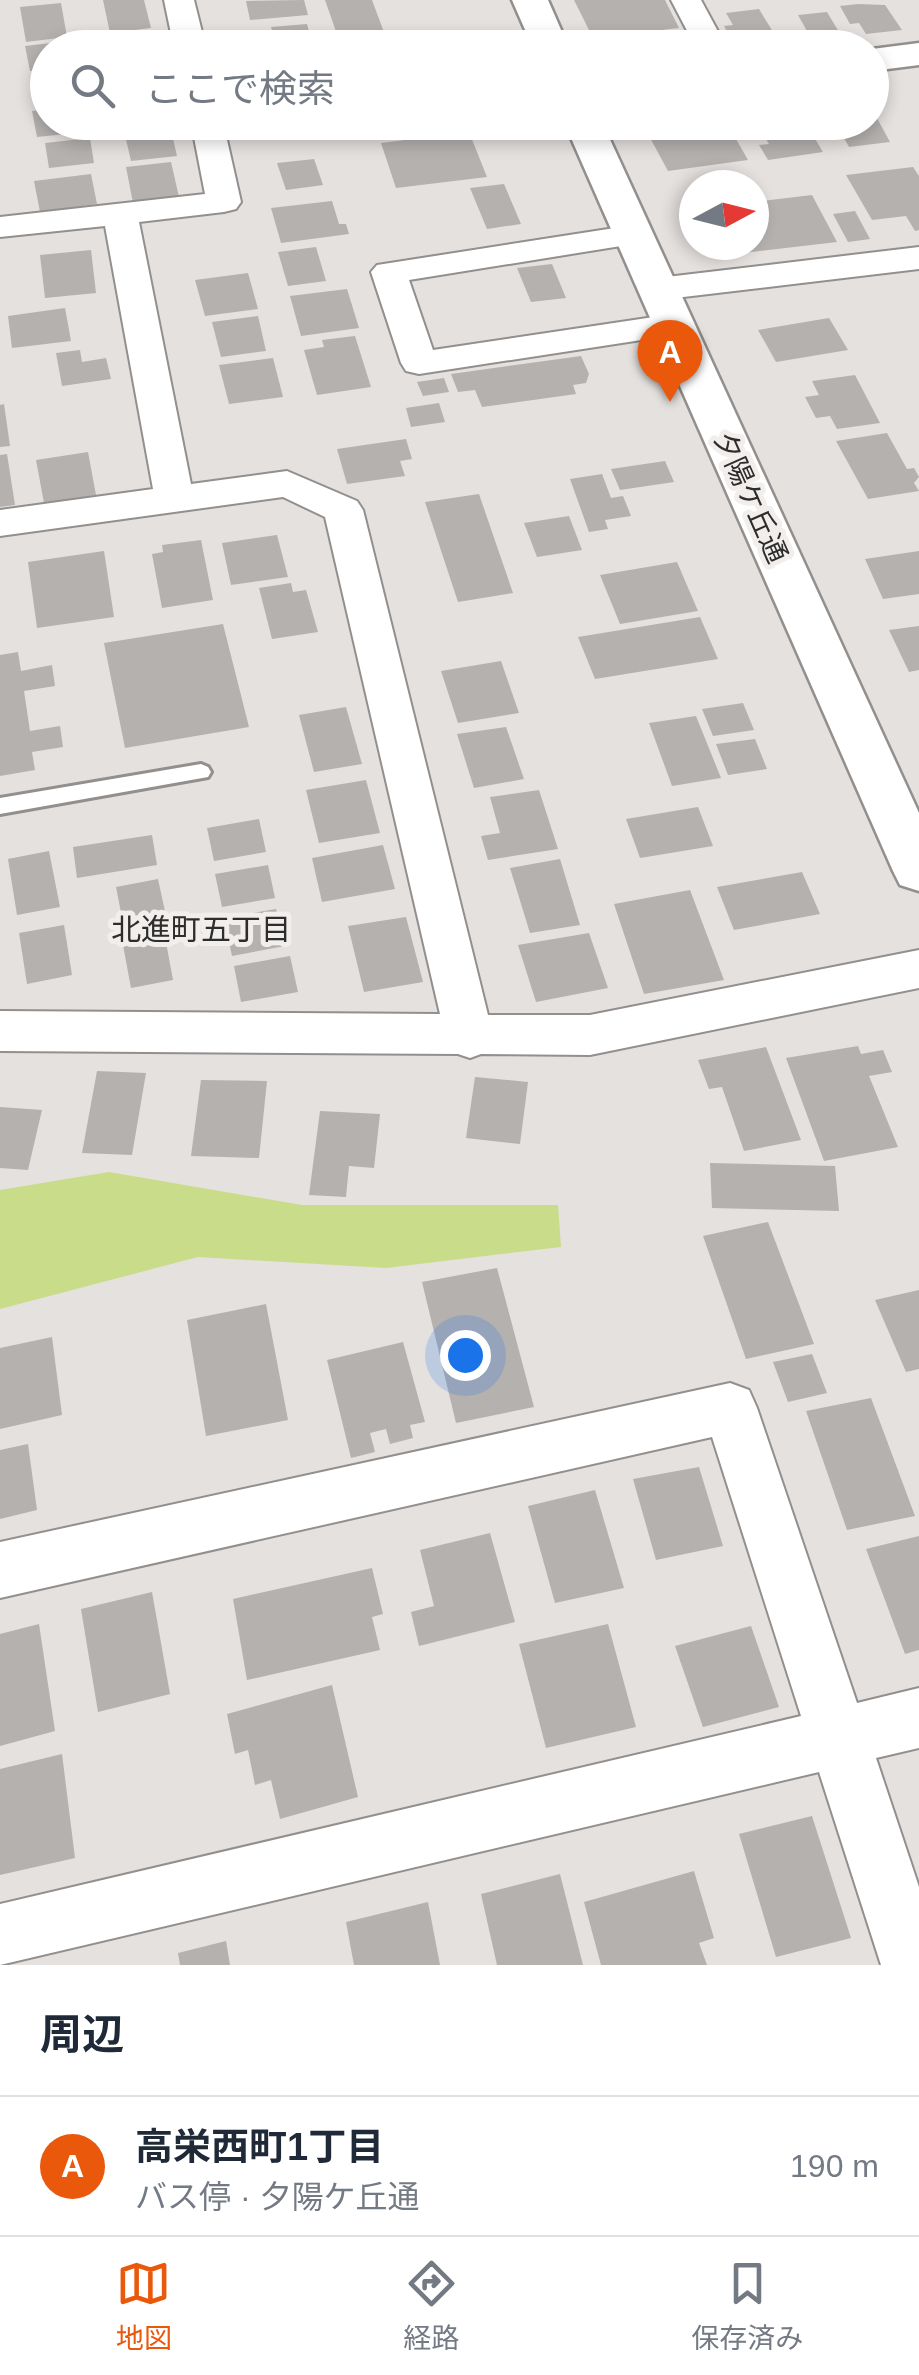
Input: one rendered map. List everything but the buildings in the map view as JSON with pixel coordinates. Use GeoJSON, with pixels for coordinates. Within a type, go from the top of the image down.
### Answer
{"type":"FeatureCollection","features":[{"type":"Feature","properties":{"kind":"street"},"geometry":{"type":"LineString","coordinates":[[179,0],[186,30]]}},
{"type":"Feature","properties":{"kind":"street"},"geometry":{"type":"LineString","coordinates":[[530,0],[542,30]]}},
{"type":"Feature","properties":{"kind":"street"},"geometry":{"type":"LineString","coordinates":[[686,0],[702,30]]}},
{"type":"Feature","properties":{"kind":"street"},"geometry":{"type":"LineString","coordinates":[[889,58],[919,54]]}},
{"type":"Feature","properties":{"kind":"street"},"geometry":{"type":"LineString","coordinates":[[0,227],[224,202],[211,140]]}},
{"type":"Feature","properties":{"kind":"street","name":"夕陽ケ丘通"},"geometry":{"type":"LineString","coordinates":[[592,140],[919,871]]}},
{"type":"Feature","properties":{"kind":"street"},"geometry":{"type":"LineString","coordinates":[[120,214],[174,497]]}},
{"type":"Feature","properties":{"kind":"street"},"geometry":{"type":"LineString","coordinates":[[634,235],[390,272],[419,363],[666,307],[919,258]]}},
{"type":"Feature","properties":{"kind":"street"},"geometry":{"type":"LineString","coordinates":[[0,523],[287,484],[343,510],[470,1038]]}},
{"type":"Feature","properties":{"kind":"street"},"geometry":{"type":"LineString","coordinates":[[0,1031],[470,1038],[590,1036],[919,969]]}},
{"type":"Feature","properties":{"kind":"street"},"geometry":{"type":"LineString","coordinates":[[0,1570],[730,1408],[913,1965]]}},
{"type":"Feature","properties":{"kind":"street"},"geometry":{"type":"LineString","coordinates":[[0,1936],[919,1718]]}},
{"type":"Feature","properties":{"kind":"lane"},"geometry":{"type":"LineString","coordinates":[[0,806],[201,772]]}},
{"type":"Feature","properties":{"kind":"green space"},"geometry":{"type":"Polygon","coordinates":[[[109,1172],[302,1205],[558,1205],[561,1247],[386,1268],[198,1257],[0,1309],[0,1190],[109,1172]]]}},
{"type":"Feature","properties":{"kind":"place","name":"高栄西町1丁目"},"geometry":{"type":"Point","coordinates":[670,402]}},
{"type":"Feature","properties":{"kind":"district","name":"北進町五丁目"},"geometry":{"type":"Point","coordinates":[201,930]}}]}
